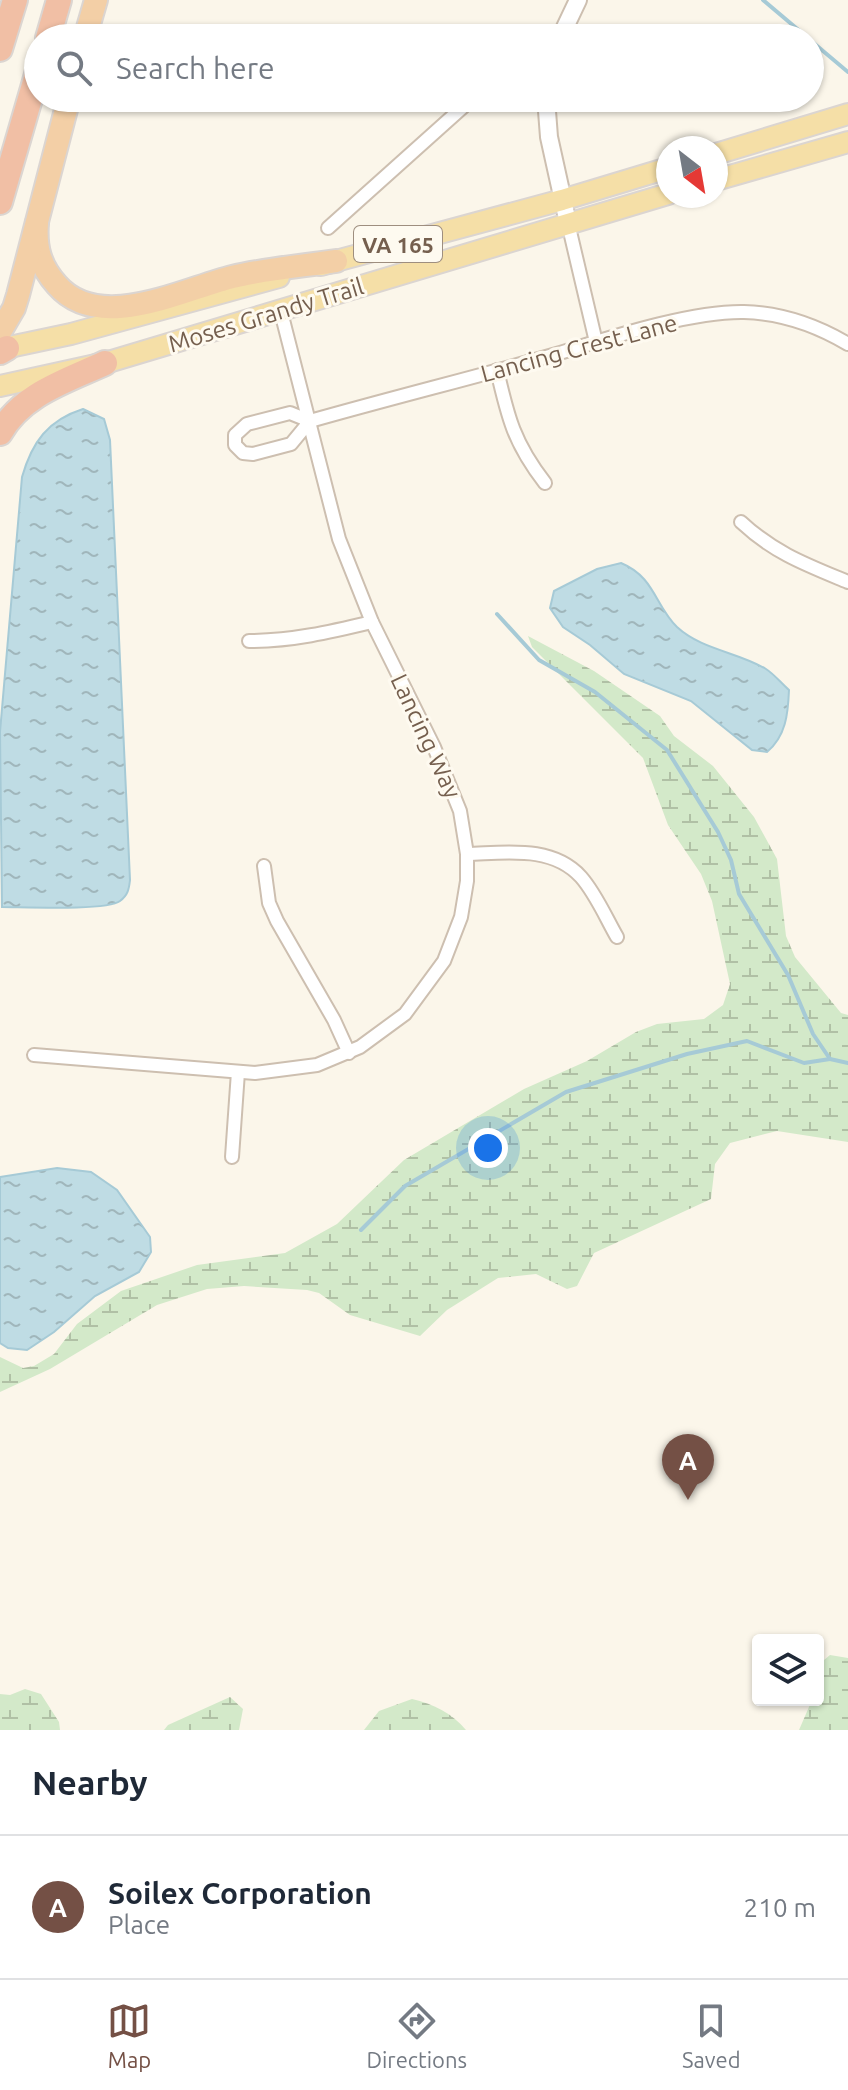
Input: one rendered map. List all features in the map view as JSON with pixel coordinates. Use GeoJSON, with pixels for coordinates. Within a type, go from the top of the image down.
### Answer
{"type":"FeatureCollection","features":[{"type":"Feature","properties":{"kind":"highway"},"geometry":{"type":"LineString","coordinates":[[0,49],[15,0]]}},
{"type":"Feature","properties":{"kind":"highway"},"geometry":{"type":"LineString","coordinates":[[52,24],[59,0]]}},
{"type":"Feature","properties":{"kind":"highway"},"geometry":{"type":"LineString","coordinates":[[89,24],[96,0]]}},
{"type":"Feature","properties":{"kind":"highway"},"geometry":{"type":"LineString","coordinates":[[0,202],[26,112]]}},
{"type":"Feature","properties":{"kind":"highway"},"geometry":{"type":"LineString","coordinates":[[2,345],[65,112]]}},
{"type":"Feature","properties":{"kind":"highway"},"geometry":{"type":"LineString","coordinates":[[37,223],[38,254],[48,274],[72,298],[99,308],[131,305],[235,276],[336,261]]}},
{"type":"Feature","properties":{"kind":"highway"},"geometry":{"type":"LineString","coordinates":[[0,433],[17,409],[36,395],[105,363]]}},
{"type":"Feature","properties":{"kind":"main road"},"geometry":{"type":"LineString","coordinates":[[728,150],[848,114]]}},
{"type":"Feature","properties":{"kind":"main road"},"geometry":{"type":"LineString","coordinates":[[728,177],[848,142]]}},
{"type":"Feature","properties":{"kind":"main road","name":"Moses Grandy Trail"},"geometry":{"type":"LineString","coordinates":[[2,345],[71,334],[656,172]]}},
{"type":"Feature","properties":{"kind":"main road","name":"Moses Grandy Trail"},"geometry":{"type":"LineString","coordinates":[[0,386],[105,363],[656,197]]}},
{"type":"Feature","properties":{"kind":"street"},"geometry":{"type":"LineString","coordinates":[[567,24],[578,0]]}},
{"type":"Feature","properties":{"kind":"street"},"geometry":{"type":"LineString","coordinates":[[328,228],[457,112]]}},
{"type":"Feature","properties":{"kind":"street"},"geometry":{"type":"LineString","coordinates":[[547,112],[562,200],[596,342]]}},
{"type":"Feature","properties":{"kind":"street","name":"Lancing Way"},"geometry":{"type":"LineString","coordinates":[[34,1055],[255,1073],[298,1069],[349,1053],[385,1032],[405,1014],[444,961],[461,917],[467,881],[467,854],[460,811],[454,792],[372,622],[339,539],[281,312]]}},
{"type":"Feature","properties":{"kind":"street","name":"Lancing Crest Lane"},"geometry":{"type":"LineString","coordinates":[[310,421],[596,342],[703,316],[744,312],[796,320],[848,344]]}},
{"type":"Feature","properties":{"kind":"street"},"geometry":{"type":"LineString","coordinates":[[497,370],[513,433],[526,459],[545,483]]}},
{"type":"Feature","properties":{"kind":"street"},"geometry":{"type":"LineString","coordinates":[[290,413],[310,421],[291,444],[253,454],[243,453],[235,445],[235,435],[247,424],[290,413]]}},
{"type":"Feature","properties":{"kind":"street"},"geometry":{"type":"LineString","coordinates":[[741,522],[783,555],[848,582]]}},
{"type":"Feature","properties":{"kind":"street"},"geometry":{"type":"LineString","coordinates":[[249,641],[309,637],[372,622]]}},
{"type":"Feature","properties":{"kind":"street"},"geometry":{"type":"LineString","coordinates":[[467,854],[528,853],[545,855],[566,865],[582,878],[617,937]]}},
{"type":"Feature","properties":{"kind":"street"},"geometry":{"type":"LineString","coordinates":[[264,866],[269,903],[277,921],[334,1020],[349,1053]]}},
{"type":"Feature","properties":{"kind":"street"},"geometry":{"type":"LineString","coordinates":[[232,1157],[238,1072]]}},
{"type":"Feature","properties":{"kind":"green space"},"geometry":{"type":"Polygon","coordinates":[[[528,636],[594,671],[660,716],[674,736],[713,766],[754,817],[777,859],[786,936],[795,957],[841,1013],[848,1015],[848,1142],[777,1131],[730,1143],[715,1164],[711,1199],[594,1253],[577,1286],[567,1289],[536,1274],[498,1278],[447,1310],[420,1336],[350,1315],[319,1293],[307,1290],[244,1286],[207,1289],[157,1305],[50,1369],[0,1392],[0,1357],[23,1368],[34,1366],[54,1354],[77,1324],[121,1291],[197,1265],[285,1253],[337,1224],[404,1160],[524,1089],[587,1061],[636,1032],[657,1024],[704,1019],[723,1005],[730,984],[712,901],[701,874],[668,825],[643,758],[532,647],[528,636]]]}},
{"type":"Feature","properties":{"kind":"green space"},"geometry":{"type":"Polygon","coordinates":[[[830,1655],[848,1658],[848,1730],[799,1730],[809,1706],[824,1706],[824,1660],[830,1655]]]}},
{"type":"Feature","properties":{"kind":"green space"},"geometry":{"type":"Polygon","coordinates":[[[25,1689],[41,1694],[59,1722],[60,1730],[0,1730],[0,1694],[10,1695],[25,1689]]]}},
{"type":"Feature","properties":{"kind":"green space"},"geometry":{"type":"Polygon","coordinates":[[[230,1697],[243,1709],[239,1730],[164,1730],[168,1725],[230,1697]]]}},
{"type":"Feature","properties":{"kind":"green space"},"geometry":{"type":"Polygon","coordinates":[[[412,1699],[442,1710],[466,1730],[364,1730],[379,1711],[412,1699]]]}},
{"type":"Feature","properties":{"kind":"water"},"geometry":{"type":"Polygon","coordinates":[[[83,409],[104,419],[110,440],[130,880],[123,899],[112,904],[2,907],[0,732],[22,477],[31,453],[43,434],[60,419],[83,409]]]}},
{"type":"Feature","properties":{"kind":"water"},"geometry":{"type":"Polygon","coordinates":[[[621,563],[641,576],[670,619],[687,635],[766,669],[789,690],[782,732],[767,752],[752,750],[691,701],[624,674],[563,627],[550,608],[554,591],[597,569],[621,563]]]}},
{"type":"Feature","properties":{"kind":"water"},"geometry":{"type":"Polygon","coordinates":[[[57,1168],[91,1172],[117,1190],[150,1237],[151,1252],[139,1272],[95,1296],[54,1332],[27,1350],[8,1348],[0,1343],[0,1177],[57,1168]]]}},
{"type":"Feature","properties":{"kind":"waterway"},"geometry":{"type":"LineString","coordinates":[[763,0],[791,24]]}},
{"type":"Feature","properties":{"kind":"waterway"},"geometry":{"type":"LineString","coordinates":[[824,52],[848,72]]}},
{"type":"Feature","properties":{"kind":"waterway"},"geometry":{"type":"LineString","coordinates":[[497,614],[539,660],[595,692],[667,750],[718,832],[731,860],[739,894],[788,975],[813,1034],[830,1059],[848,1063]]}},
{"type":"Feature","properties":{"kind":"waterway"},"geometry":{"type":"LineString","coordinates":[[361,1230],[405,1186],[566,1092],[687,1054],[747,1041],[804,1063],[830,1059]]}},
{"type":"Feature","properties":{"kind":"place","name":"Soilex Corporation"},"geometry":{"type":"Point","coordinates":[688,1500]}}]}
